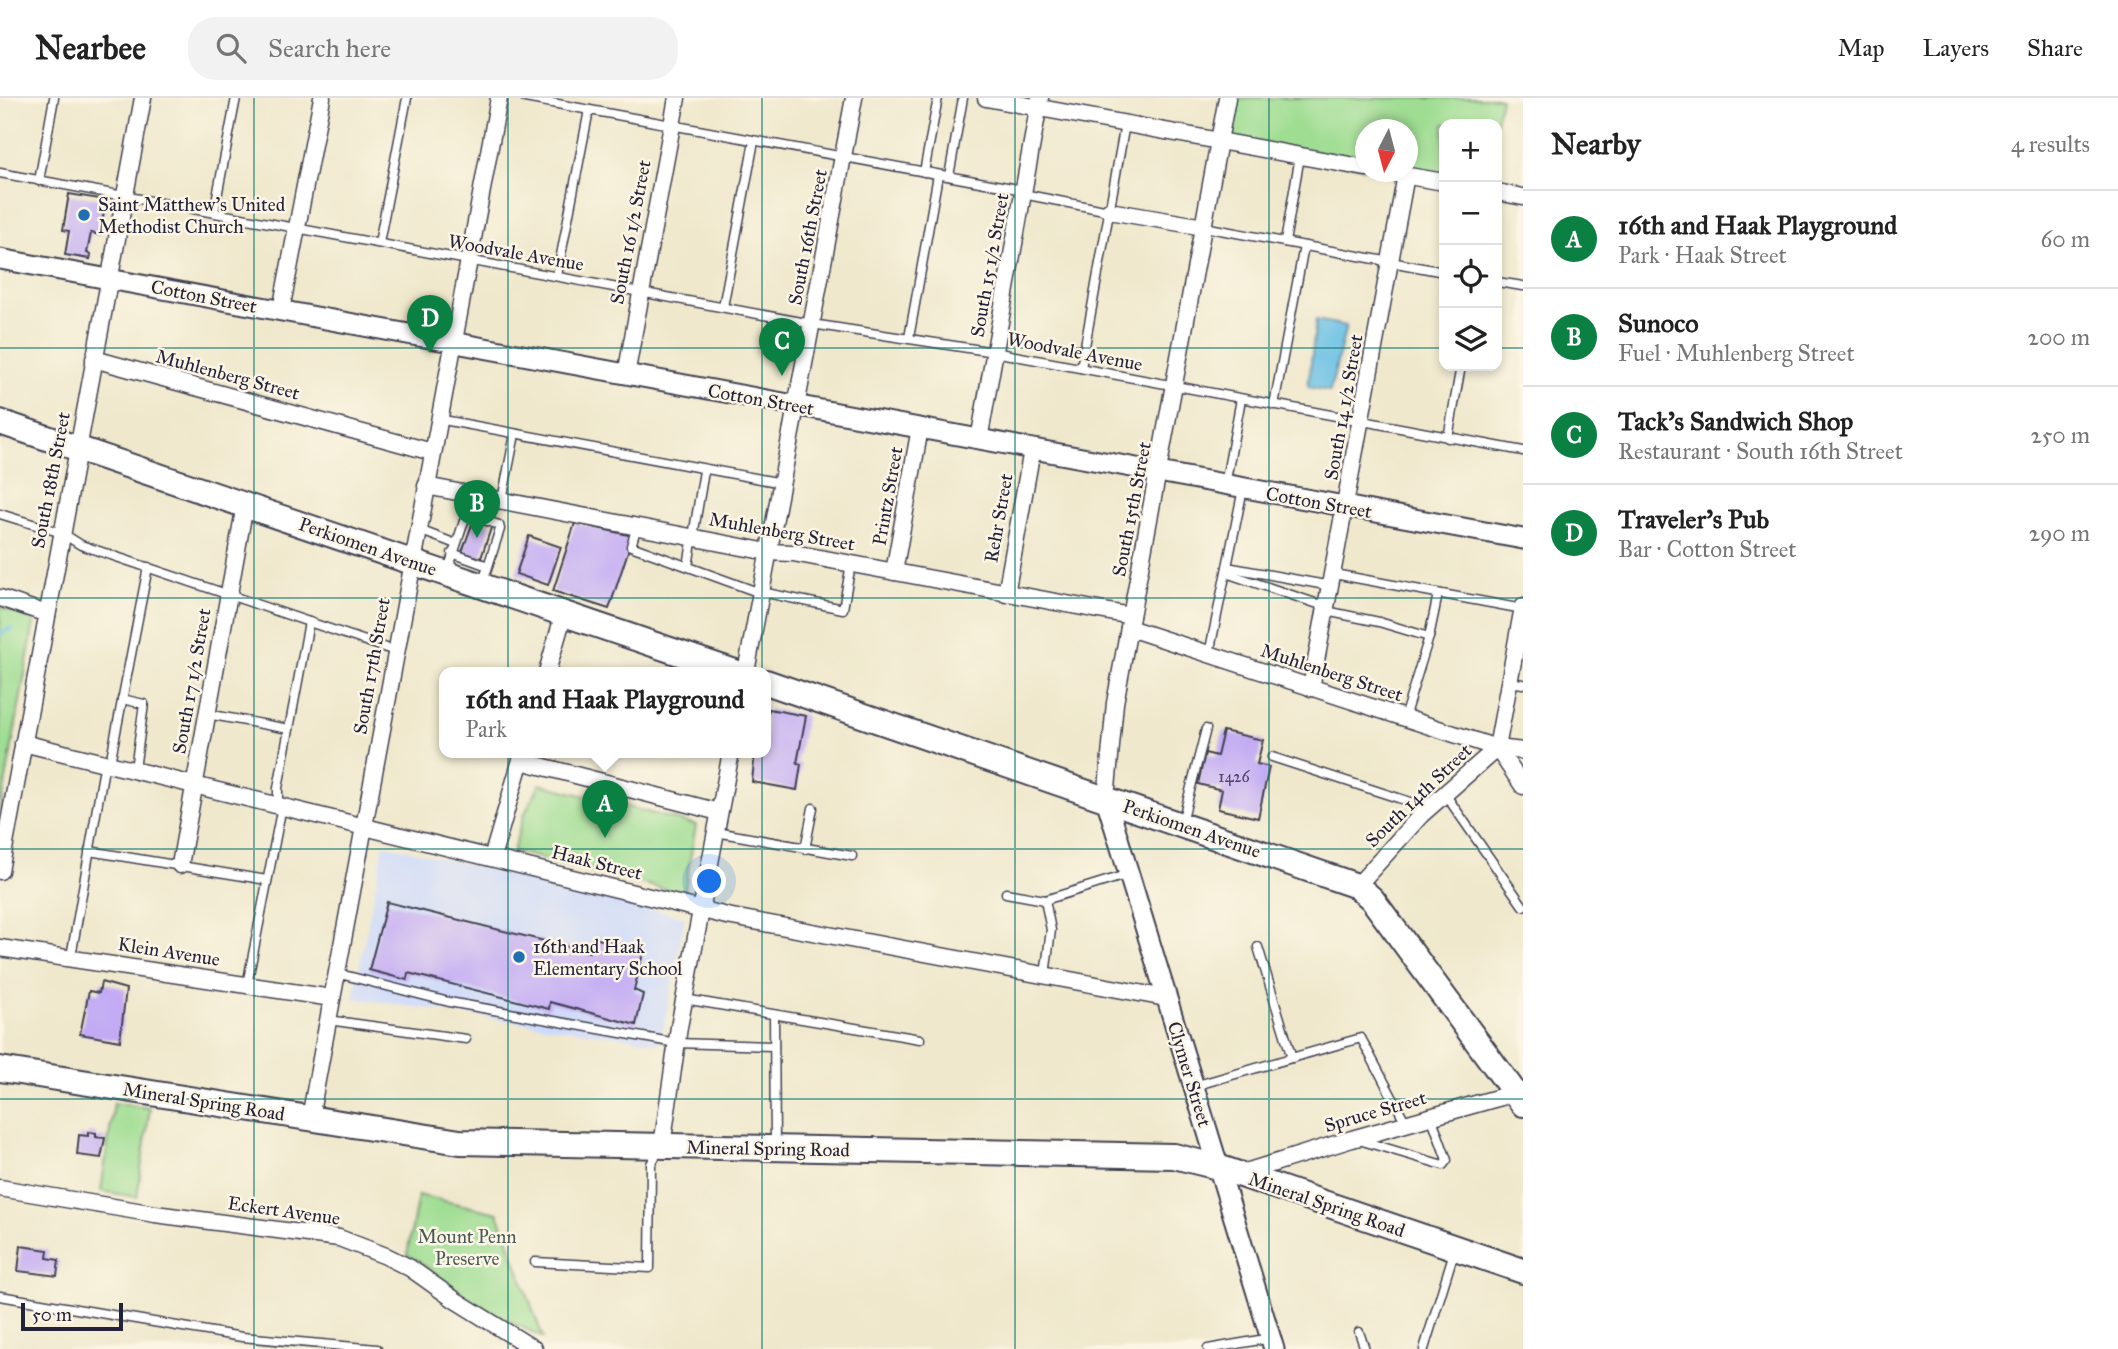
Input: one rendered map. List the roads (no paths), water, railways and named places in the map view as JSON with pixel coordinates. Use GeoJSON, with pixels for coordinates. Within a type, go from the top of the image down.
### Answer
{"type":"FeatureCollection","features":[{"type":"Feature","properties":{"kind":"main road","name":"Perkiomen Avenue"},"geometry":{"type":"LineString","coordinates":[[0,422],[412,561],[450,563],[485,575],[564,613],[721,667]]}},
{"type":"Feature","properties":{"kind":"main road","name":"Perkiomen Avenue"},"geometry":{"type":"LineString","coordinates":[[771,684],[1357,886],[1372,899],[1521,1096]]}},
{"type":"Feature","properties":{"kind":"main road","name":"Mineral Spring Road"},"geometry":{"type":"LineString","coordinates":[[0,1069],[460,1142],[1174,1156],[1229,1171],[1523,1271]]}},
{"type":"Feature","properties":{"kind":"street","name":"South 18th Street"},"geometry":{"type":"LineString","coordinates":[[0,871],[108,279],[144,98]]}},
{"type":"Feature","properties":{"kind":"street"},"geometry":{"type":"LineString","coordinates":[[281,310],[321,98]]}},
{"type":"Feature","properties":{"kind":"street","name":"South 17th Street"},"geometry":{"type":"LineString","coordinates":[[310,1118],[499,98]]}},
{"type":"Feature","properties":{"kind":"street","name":"South 16 1/2 Street"},"geometry":{"type":"LineString","coordinates":[[626,375],[677,98]]}},
{"type":"Feature","properties":{"kind":"street","name":"South 16th Street"},"geometry":{"type":"LineString","coordinates":[[747,667],[854,98]]}},
{"type":"Feature","properties":{"kind":"street"},"geometry":{"type":"LineString","coordinates":[[986,98],[1039,103],[1125,124],[1355,166]]}},
{"type":"Feature","properties":{"kind":"street","name":"South 15th Street"},"geometry":{"type":"LineString","coordinates":[[1106,799],[1115,703],[1227,98]]}},
{"type":"Feature","properties":{"kind":"street","name":"South 15 1/2 Street"},"geometry":{"type":"LineString","coordinates":[[978,440],[1039,103]]}},
{"type":"Feature","properties":{"kind":"street"},"geometry":{"type":"LineString","coordinates":[[1418,177],[1439,181]]}},
{"type":"Feature","properties":{"kind":"street","name":"South 14 1/2 Street"},"geometry":{"type":"LineString","coordinates":[[1311,688],[1405,182]]}},
{"type":"Feature","properties":{"kind":"street"},"geometry":{"type":"LineString","coordinates":[[1502,193],[1523,197]]}},
{"type":"Feature","properties":{"kind":"street"},"geometry":{"type":"LineString","coordinates":[[1109,211],[1204,227]]}},
{"type":"Feature","properties":{"kind":"street","name":"Cotton Street"},"geometry":{"type":"LineString","coordinates":[[0,259],[1523,540]]}},
{"type":"Feature","properties":{"kind":"street","name":"Muhlenberg Street"},"geometry":{"type":"LineString","coordinates":[[94,359],[432,452]]}},
{"type":"Feature","properties":{"kind":"street","name":"Printz Street"},"geometry":{"type":"LineString","coordinates":[[894,572],[920,428]]}},
{"type":"Feature","properties":{"kind":"street","name":"Rehr Street"},"geometry":{"type":"LineString","coordinates":[[1006,594],[1032,450]]}},
{"type":"Feature","properties":{"kind":"street","name":"Muhlenberg Street"},"geometry":{"type":"LineString","coordinates":[[426,486],[768,552],[793,553],[894,572],[1130,622],[1209,654],[1311,688],[1497,748],[1523,751]]}},
{"type":"Feature","properties":{"kind":"street","name":"South 17 1/2 Street"},"geometry":{"type":"LineString","coordinates":[[180,865],[245,505]]}},
{"type":"Feature","properties":{"kind":"street"},"geometry":{"type":"LineString","coordinates":[[0,598],[47,614]]}},
{"type":"Feature","properties":{"kind":"street","name":"South 14th Street"},"geometry":{"type":"LineString","coordinates":[[1357,886],[1429,808],[1497,748],[1516,683],[1523,609]]}},
{"type":"Feature","properties":{"kind":"street"},"geometry":{"type":"LineString","coordinates":[[548,667],[564,613]]}},
{"type":"Feature","properties":{"kind":"street","name":"Haak Street"},"geometry":{"type":"LineString","coordinates":[[23,743],[280,804],[701,910],[1166,998]]}},
{"type":"Feature","properties":{"kind":"street"},"geometry":{"type":"LineString","coordinates":[[1497,748],[1523,786]]}},
{"type":"Feature","properties":{"kind":"street"},"geometry":{"type":"LineString","coordinates":[[492,858],[521,758]]}},
{"type":"Feature","properties":{"kind":"street"},"geometry":{"type":"LineString","coordinates":[[529,758],[719,812]]}},
{"type":"Feature","properties":{"kind":"street"},"geometry":{"type":"LineString","coordinates":[[662,1146],[676,1043],[730,758]]}},
{"type":"Feature","properties":{"kind":"street","name":"Clymer Street"},"geometry":{"type":"LineString","coordinates":[[1106,799],[1193,1086],[1229,1171],[1272,1343]]}},
{"type":"Feature","properties":{"kind":"street","name":"Klein Avenue"},"geometry":{"type":"LineString","coordinates":[[0,948],[332,999]]}},
{"type":"Feature","properties":{"kind":"street","name":"Spruce Street"},"geometry":{"type":"LineString","coordinates":[[1229,1171],[1431,1116],[1521,1096]]}},
{"type":"Feature","properties":{"kind":"street","name":"Eckert Avenue"},"geometry":{"type":"LineString","coordinates":[[0,1188],[155,1214],[339,1238],[410,1268],[526,1348]]}},
{"type":"Feature","properties":{"kind":"lane"},"geometry":{"type":"LineString","coordinates":[[39,180],[54,98]]}},
{"type":"Feature","properties":{"kind":"lane"},"geometry":{"type":"LineString","coordinates":[[214,212],[236,98]]}},
{"type":"Feature","properties":{"kind":"lane"},"geometry":{"type":"LineString","coordinates":[[379,243],[407,98]]}},
{"type":"Feature","properties":{"kind":"lane"},"geometry":{"type":"LineString","coordinates":[[525,98],[948,176],[1109,211]]}},
{"type":"Feature","properties":{"kind":"lane"},"geometry":{"type":"LineString","coordinates":[[924,172],[938,98]]}},
{"type":"Feature","properties":{"kind":"lane"},"geometry":{"type":"LineString","coordinates":[[948,176],[963,98]]}},
{"type":"Feature","properties":{"kind":"lane"},"geometry":{"type":"LineString","coordinates":[[557,276],[589,110]]}},
{"type":"Feature","properties":{"kind":"lane"},"geometry":{"type":"LineString","coordinates":[[1081,368],[1125,124]]}},
{"type":"Feature","properties":{"kind":"lane"},"geometry":{"type":"LineString","coordinates":[[723,307],[754,141]]}},
{"type":"Feature","properties":{"kind":"lane"},"geometry":{"type":"LineString","coordinates":[[1285,242],[1300,156]]}},
{"type":"Feature","properties":{"kind":"lane","name":"Woodvale Avenue"},"geometry":{"type":"LineString","coordinates":[[0,173],[812,324],[994,352],[1523,451]]}},
{"type":"Feature","properties":{"kind":"lane"},"geometry":{"type":"LineString","coordinates":[[909,338],[938,175]]}},
{"type":"Feature","properties":{"kind":"lane"},"geometry":{"type":"LineString","coordinates":[[1204,227],[1439,271]]}},
{"type":"Feature","properties":{"kind":"lane"},"geometry":{"type":"LineString","coordinates":[[1274,405],[1304,246]]}},
{"type":"Feature","properties":{"kind":"lane"},"geometry":{"type":"LineString","coordinates":[[1502,283],[1523,286]]}},
{"type":"Feature","properties":{"kind":"lane"},"geometry":{"type":"LineString","coordinates":[[1448,438],[1460,371]]}},
{"type":"Feature","properties":{"kind":"lane"},"geometry":{"type":"LineString","coordinates":[[1209,654],[1226,570],[1241,399]]}},
{"type":"Feature","properties":{"kind":"lane"},"geometry":{"type":"LineString","coordinates":[[438,419],[704,471],[782,483]]}},
{"type":"Feature","properties":{"kind":"lane"},"geometry":{"type":"LineString","coordinates":[[502,500],[515,434]]}},
{"type":"Feature","properties":{"kind":"lane"},"geometry":{"type":"LineString","coordinates":[[688,566],[704,471]]}},
{"type":"Feature","properties":{"kind":"lane"},"geometry":{"type":"LineString","coordinates":[[0,514],[62,533],[81,544],[395,651]]}},
{"type":"Feature","properties":{"kind":"lane"},"geometry":{"type":"LineString","coordinates":[[450,563],[464,521],[470,515],[499,525],[485,575]]}},
{"type":"Feature","properties":{"kind":"lane"},"geometry":{"type":"LineString","coordinates":[[637,526],[631,546],[761,593],[843,609],[851,564]]}},
{"type":"Feature","properties":{"kind":"lane"},"geometry":{"type":"LineString","coordinates":[[418,529],[456,544]]}},
{"type":"Feature","properties":{"kind":"lane"},"geometry":{"type":"LineString","coordinates":[[71,957],[89,851],[148,567]]}},
{"type":"Feature","properties":{"kind":"lane"},"geometry":{"type":"LineString","coordinates":[[1226,570],[1332,580],[1523,609]]}},
{"type":"Feature","properties":{"kind":"lane"},"geometry":{"type":"LineString","coordinates":[[1226,570],[1321,605],[1326,611],[1379,622],[1429,637]]}},
{"type":"Feature","properties":{"kind":"lane"},"geometry":{"type":"LineString","coordinates":[[1404,718],[1429,637],[1438,594]]}},
{"type":"Feature","properties":{"kind":"lane"},"geometry":{"type":"LineString","coordinates":[[247,985],[280,804],[278,788],[309,622]]}},
{"type":"Feature","properties":{"kind":"lane"},"geometry":{"type":"LineString","coordinates":[[122,699],[144,704],[135,769]]}},
{"type":"Feature","properties":{"kind":"lane"},"geometry":{"type":"LineString","coordinates":[[207,714],[289,729]]}},
{"type":"Feature","properties":{"kind":"lane"},"geometry":{"type":"LineString","coordinates":[[1181,825],[1206,729]]}},
{"type":"Feature","properties":{"kind":"lane"},"geometry":{"type":"LineString","coordinates":[[1272,757],[1429,808]]}},
{"type":"Feature","properties":{"kind":"lane"},"geometry":{"type":"LineString","coordinates":[[1445,794],[1523,906]]}},
{"type":"Feature","properties":{"kind":"lane"},"geometry":{"type":"LineString","coordinates":[[806,849],[813,808]]}},
{"type":"Feature","properties":{"kind":"lane"},"geometry":{"type":"LineString","coordinates":[[716,832],[852,856]]}},
{"type":"Feature","properties":{"kind":"lane"},"geometry":{"type":"LineString","coordinates":[[89,851],[267,880]]}},
{"type":"Feature","properties":{"kind":"lane"},"geometry":{"type":"LineString","coordinates":[[1006,893],[1045,900],[1129,874]]}},
{"type":"Feature","properties":{"kind":"lane"},"geometry":{"type":"LineString","coordinates":[[1045,900],[1051,930],[1045,975]]}},
{"type":"Feature","properties":{"kind":"lane"},"geometry":{"type":"LineString","coordinates":[[1258,947],[1292,1058]]}},
{"type":"Feature","properties":{"kind":"lane"},"geometry":{"type":"LineString","coordinates":[[336,973],[449,1002],[676,1043],[774,1046]]}},
{"type":"Feature","properties":{"kind":"lane"},"geometry":{"type":"LineString","coordinates":[[684,999],[920,1039]]}},
{"type":"Feature","properties":{"kind":"lane"},"geometry":{"type":"LineString","coordinates":[[774,1016],[775,1149]]}},
{"type":"Feature","properties":{"kind":"lane"},"geometry":{"type":"LineString","coordinates":[[328,1020],[466,1039]]}},
{"type":"Feature","properties":{"kind":"lane"},"geometry":{"type":"LineString","coordinates":[[1193,1086],[1361,1038],[1406,1123]]}},
{"type":"Feature","properties":{"kind":"lane"},"geometry":{"type":"LineString","coordinates":[[1352,1139],[1443,1165],[1447,1160],[1431,1116]]}},
{"type":"Feature","properties":{"kind":"lane"},"geometry":{"type":"LineString","coordinates":[[535,1262],[650,1268],[651,1164],[662,1146]]}},
{"type":"Feature","properties":{"kind":"lane"},"geometry":{"type":"LineString","coordinates":[[1424,1349],[1455,1248]]}},
{"type":"Feature","properties":{"kind":"lane"},"geometry":{"type":"LineString","coordinates":[[0,1296],[242,1337],[377,1349]]}},
{"type":"Feature","properties":{"kind":"lane"},"geometry":{"type":"LineString","coordinates":[[1359,1332],[1364,1349]]}},
{"type":"Feature","properties":{"kind":"lane"},"geometry":{"type":"LineString","coordinates":[[1209,1349],[1272,1343]]}},
{"type":"Feature","properties":{"kind":"water"},"geometry":{"type":"Polygon","coordinates":[[[1316,320],[1346,326],[1330,391],[1308,387],[1316,320]]]}},
{"type":"Feature","properties":{"kind":"waterway"},"geometry":{"type":"LineString","coordinates":[[0,634],[12,628]]}},
{"type":"Feature","properties":{"kind":"place","name":"Saint Matthew's United Methodist Church"},"geometry":{"type":"Point","coordinates":[84,215]}},
{"type":"Feature","properties":{"kind":"place","name":"Traveler's Pub"},"geometry":{"type":"Point","coordinates":[430,353]}},
{"type":"Feature","properties":{"kind":"place","name":"Tack's Sandwich Shop"},"geometry":{"type":"Point","coordinates":[782,376]}},
{"type":"Feature","properties":{"kind":"place","name":"Sunoco"},"geometry":{"type":"Point","coordinates":[477,538]}},
{"type":"Feature","properties":{"kind":"place","name":"16th and Haak Playground"},"geometry":{"type":"Point","coordinates":[605,838]}},
{"type":"Feature","properties":{"kind":"place","name":"16th and Haak Elementary School"},"geometry":{"type":"Point","coordinates":[519,957]}},
{"type":"Feature","properties":{"kind":"park label","name":"Mount Penn Preserve"},"geometry":{"type":"Point","coordinates":[467,1247]}}]}
